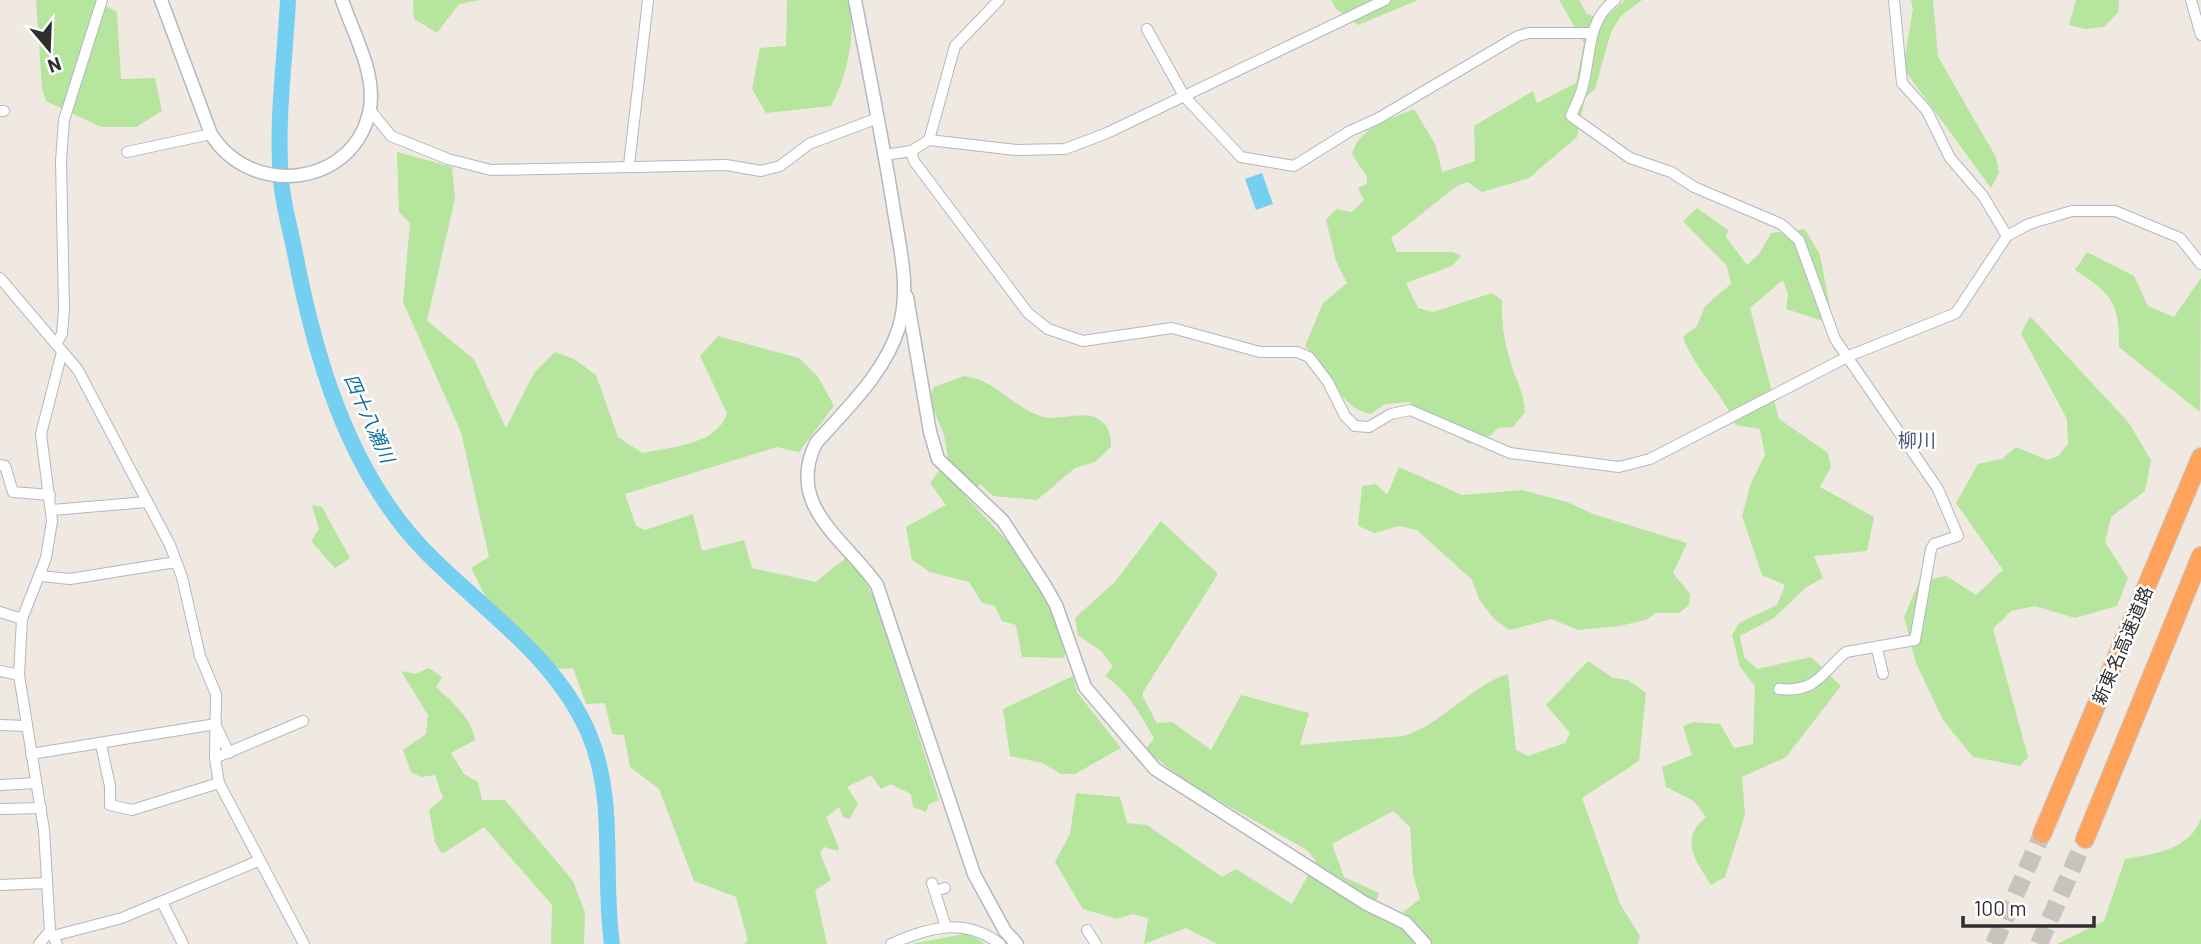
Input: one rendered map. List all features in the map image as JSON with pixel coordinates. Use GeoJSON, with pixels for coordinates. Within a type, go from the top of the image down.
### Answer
{"type":"FeatureCollection","features":[{"type":"Feature","properties":{"kind":"highway","name":"新東名高速道路"},"geometry":{"type":"LineString","coordinates":[[2042,834],[2201,457]]}},
{"type":"Feature","properties":{"kind":"highway"},"geometry":{"type":"LineString","coordinates":[[2085,839],[2201,556]]}},
{"type":"Feature","properties":{"kind":"street"},"geometry":{"type":"LineString","coordinates":[[53,937],[41,808],[25,726],[19,675],[22,619],[46,558],[52,510],[41,434],[62,334],[64,309],[61,161],[64,120],[102,0]]}},
{"type":"Feature","properties":{"kind":"street"},"geometry":{"type":"LineString","coordinates":[[161,0],[211,134],[220,149],[248,170],[269,176],[318,172],[343,157],[356,144],[370,110],[370,83],[342,0]]}},
{"type":"Feature","properties":{"kind":"street"},"geometry":{"type":"LineString","coordinates":[[629,165],[648,0]]}},
{"type":"Feature","properties":{"kind":"street"},"geometry":{"type":"LineString","coordinates":[[855,0],[885,155],[930,432],[938,459],[1003,521],[1056,605],[1085,687],[1155,769],[1366,903],[1406,923],[1425,944]]}},
{"type":"Feature","properties":{"kind":"street"},"geometry":{"type":"LineString","coordinates":[[929,140],[949,58],[955,46],[999,0]]}},
{"type":"Feature","properties":{"kind":"street"},"geometry":{"type":"LineString","coordinates":[[885,155],[911,151],[929,140],[1016,150],[1065,149],[1184,96],[1385,0]]}},
{"type":"Feature","properties":{"kind":"street"},"geometry":{"type":"LineString","coordinates":[[1615,0],[1607,6],[1592,33],[1583,86],[1572,116],[1574,121],[1595,131],[1614,150],[1671,172],[1694,187],[1781,224],[1799,240],[1835,340],[1849,356],[1938,489],[1958,536],[1934,544],[1931,549],[1915,639],[1877,649],[1846,652],[1833,668],[1810,685],[1779,689]]}},
{"type":"Feature","properties":{"kind":"street"},"geometry":{"type":"LineString","coordinates":[[1894,0],[1898,72],[1902,83],[1927,111],[1950,159],[1983,197],[2007,236]]}},
{"type":"Feature","properties":{"kind":"street"},"geometry":{"type":"LineString","coordinates":[[2191,0],[2201,35]]}},
{"type":"Feature","properties":{"kind":"street"},"geometry":{"type":"LineString","coordinates":[[1147,29],[1184,96],[1241,157],[1294,166],[1304,163],[1350,131],[1377,119],[1518,36],[1529,33],[1592,33]]}},
{"type":"Feature","properties":{"kind":"street"},"geometry":{"type":"LineString","coordinates":[[370,110],[391,136],[422,150],[491,170],[726,165],[761,171],[780,166],[809,144],[848,127],[878,118]]}},
{"type":"Feature","properties":{"kind":"street"},"geometry":{"type":"LineString","coordinates":[[127,152],[211,134]]}},
{"type":"Feature","properties":{"kind":"street"},"geometry":{"type":"LineString","coordinates":[[911,151],[914,161],[1017,300],[1048,329],[1083,341],[1172,328],[1259,352],[1297,352],[1309,357],[1328,382],[1345,415],[1355,426],[1369,427],[1391,414],[1410,410],[1510,453],[1619,467],[1636,465],[1849,356],[1956,313],[2007,236],[2029,224],[2072,211],[2115,211],[2174,235],[2201,264]]}},
{"type":"Feature","properties":{"kind":"street"},"geometry":{"type":"LineString","coordinates":[[0,278],[78,370],[176,562],[200,656],[216,694],[215,758],[219,782],[258,861],[304,944]]}},
{"type":"Feature","properties":{"kind":"street"},"geometry":{"type":"LineString","coordinates":[[906,287],[900,324],[888,355],[869,383],[816,443],[810,455],[808,493],[818,515],[855,555],[877,585],[974,874],[1005,931],[1017,944]]}},
{"type":"Feature","properties":{"kind":"street"},"geometry":{"type":"LineString","coordinates":[[0,465],[5,466],[13,492],[50,495]]}},
{"type":"Feature","properties":{"kind":"street"},"geometry":{"type":"LineString","coordinates":[[52,510],[147,502]]}},
{"type":"Feature","properties":{"kind":"street"},"geometry":{"type":"LineString","coordinates":[[40,576],[70,579],[176,562]]}},
{"type":"Feature","properties":{"kind":"street"},"geometry":{"type":"LineString","coordinates":[[0,612],[22,619]]}},
{"type":"Feature","properties":{"kind":"street"},"geometry":{"type":"LineString","coordinates":[[1877,649],[1883,674]]}},
{"type":"Feature","properties":{"kind":"street"},"geometry":{"type":"LineString","coordinates":[[0,671],[19,675]]}},
{"type":"Feature","properties":{"kind":"street"},"geometry":{"type":"LineString","coordinates":[[215,758],[303,721]]}},
{"type":"Feature","properties":{"kind":"street"},"geometry":{"type":"LineString","coordinates":[[0,725],[25,726]]}},
{"type":"Feature","properties":{"kind":"street"},"geometry":{"type":"LineString","coordinates":[[31,754],[101,745],[160,731],[217,726]]}},
{"type":"Feature","properties":{"kind":"street"},"geometry":{"type":"LineString","coordinates":[[217,726],[229,753]]}},
{"type":"Feature","properties":{"kind":"street"},"geometry":{"type":"LineString","coordinates":[[101,745],[110,786],[110,805],[132,810],[219,782]]}},
{"type":"Feature","properties":{"kind":"street"},"geometry":{"type":"LineString","coordinates":[[0,785],[36,783]]}},
{"type":"Feature","properties":{"kind":"street"},"geometry":{"type":"LineString","coordinates":[[0,809],[41,808]]}},
{"type":"Feature","properties":{"kind":"street"},"geometry":{"type":"LineString","coordinates":[[39,944],[53,937],[121,918],[258,861]]}},
{"type":"Feature","properties":{"kind":"street"},"geometry":{"type":"LineString","coordinates":[[0,885],[47,883]]}},
{"type":"Feature","properties":{"kind":"street"},"geometry":{"type":"LineString","coordinates":[[937,887],[946,927]]}},
{"type":"Feature","properties":{"kind":"street"},"geometry":{"type":"LineString","coordinates":[[163,902],[183,944]]}},
{"type":"Feature","properties":{"kind":"street"},"geometry":{"type":"LineString","coordinates":[[891,944],[946,927],[976,928],[1000,944]]}},
{"type":"Feature","properties":{"kind":"street"},"geometry":{"type":"LineString","coordinates":[[1087,930],[1096,944]]}},
{"type":"Feature","properties":{"kind":"green space"},"geometry":{"type":"Polygon","coordinates":[[[36,0],[95,0],[117,12],[121,79],[155,78],[162,111],[136,127],[101,127],[46,101],[42,88],[36,0]]]}},
{"type":"Feature","properties":{"kind":"green space"},"geometry":{"type":"Polygon","coordinates":[[[413,0],[480,0],[459,4],[437,33],[414,19],[413,0]]]}},
{"type":"Feature","properties":{"kind":"green space"},"geometry":{"type":"Polygon","coordinates":[[[787,0],[849,0],[852,28],[849,54],[842,81],[831,106],[766,113],[752,89],[760,48],[786,46],[787,0]]]}},
{"type":"Feature","properties":{"kind":"green space"},"geometry":{"type":"Polygon","coordinates":[[[1331,0],[1418,0],[1358,25],[1336,9],[1331,0]]]}},
{"type":"Feature","properties":{"kind":"green space"},"geometry":{"type":"Polygon","coordinates":[[[1559,0],[1579,0],[1587,14],[1604,19],[1625,0],[1642,0],[1620,17],[1611,32],[1595,89],[1585,98],[1577,137],[1529,178],[1482,192],[1468,182],[1457,186],[1391,238],[1397,252],[1453,252],[1461,256],[1452,266],[1406,283],[1418,308],[1433,312],[1492,293],[1502,300],[1506,345],[1523,397],[1525,412],[1513,427],[1498,428],[1491,435],[1469,444],[1409,402],[1385,404],[1371,414],[1359,410],[1342,395],[1305,346],[1323,303],[1347,283],[1336,261],[1326,220],[1336,209],[1352,212],[1364,200],[1358,188],[1367,184],[1367,177],[1352,154],[1356,145],[1361,137],[1377,125],[1414,109],[1436,146],[1442,172],[1475,161],[1474,126],[1533,91],[1537,103],[1576,83],[1584,43],[1559,0]]]}},
{"type":"Feature","properties":{"kind":"green space"},"geometry":{"type":"Polygon","coordinates":[[[1911,0],[1933,0],[1938,57],[1996,157],[1999,173],[1991,188],[1903,68],[1913,9],[1911,0]]]}},
{"type":"Feature","properties":{"kind":"green space"},"geometry":{"type":"Polygon","coordinates":[[[2076,0],[2119,0],[2118,12],[2104,27],[2085,29],[2069,25],[2076,0]]]}},
{"type":"Feature","properties":{"kind":"green space"},"geometry":{"type":"Polygon","coordinates":[[[397,152],[452,167],[455,198],[427,321],[474,359],[506,428],[534,373],[555,352],[574,359],[596,375],[618,437],[642,453],[704,438],[722,424],[727,413],[700,356],[718,336],[799,358],[818,377],[834,406],[799,452],[777,447],[625,494],[636,526],[645,530],[693,514],[702,551],[744,540],[752,568],[816,582],[847,557],[876,601],[939,800],[929,804],[926,812],[913,807],[911,794],[891,784],[881,789],[871,775],[847,787],[858,804],[849,819],[843,817],[839,807],[826,817],[839,848],[838,851],[824,847],[820,853],[831,880],[815,890],[827,944],[744,944],[748,941],[736,897],[694,881],[659,789],[630,767],[624,735],[612,734],[605,703],[586,704],[573,668],[560,669],[547,663],[532,641],[489,603],[471,568],[489,557],[461,432],[403,302],[410,223],[399,212],[397,152]]]}},
{"type":"Feature","properties":{"kind":"green space"},"geometry":{"type":"Polygon","coordinates":[[[1697,208],[1728,230],[1726,237],[1747,265],[1759,254],[1771,233],[1805,229],[1820,255],[1830,308],[1823,321],[1786,309],[1788,294],[1783,280],[1750,308],[1779,419],[1828,453],[1831,467],[1820,487],[1874,517],[1867,551],[1814,556],[1823,578],[1805,588],[1774,618],[1740,636],[1744,657],[1757,669],[1811,657],[1841,686],[1786,757],[1742,777],[1745,815],[1725,877],[1711,885],[1695,858],[1691,842],[1693,833],[1706,817],[1694,801],[1666,787],[1662,767],[1692,755],[1683,726],[1694,722],[1720,724],[1734,748],[1753,744],[1755,686],[1740,667],[1732,635],[1739,623],[1777,605],[1785,585],[1762,575],[1742,516],[1751,483],[1765,455],[1760,429],[1736,425],[1694,360],[1683,337],[1697,326],[1705,306],[1731,284],[1727,266],[1683,221],[1697,208]]]}},
{"type":"Feature","properties":{"kind":"green space"},"geometry":{"type":"Polygon","coordinates":[[[2087,252],[2134,276],[2148,306],[2174,317],[2201,278],[2200,412],[2119,347],[2118,320],[2111,301],[2097,286],[2075,270],[2087,252]]]}},
{"type":"Feature","properties":{"kind":"green space"},"geometry":{"type":"Polygon","coordinates":[[[2030,316],[2128,422],[2151,460],[2145,491],[2111,517],[2105,542],[2128,578],[2117,606],[2075,618],[2035,606],[2011,611],[1993,629],[2028,757],[2020,766],[1973,757],[1943,720],[1916,663],[1904,617],[1919,582],[1946,576],[1976,595],[2003,570],[1956,503],[1978,464],[2002,459],[2016,447],[2047,460],[2058,456],[2068,444],[2067,419],[2021,334],[2030,316]]]}},
{"type":"Feature","properties":{"kind":"green space"},"geometry":{"type":"Polygon","coordinates":[[[964,376],[985,383],[1040,416],[1053,418],[1088,415],[1103,422],[1109,433],[1111,447],[1095,462],[1075,468],[1037,500],[993,496],[980,484],[966,497],[1012,546],[1048,602],[1067,651],[1063,658],[1022,657],[1016,625],[1002,621],[995,606],[982,603],[969,582],[930,572],[912,560],[906,527],[946,505],[930,483],[948,459],[944,435],[929,399],[934,387],[964,376]]]}},
{"type":"Feature","properties":{"kind":"green space"},"geometry":{"type":"Polygon","coordinates":[[[1399,467],[1462,495],[1522,490],[1567,502],[1593,514],[1687,543],[1673,573],[1690,594],[1689,605],[1679,613],[1656,613],[1646,620],[1619,626],[1578,630],[1551,619],[1510,630],[1495,620],[1479,599],[1472,580],[1417,530],[1399,526],[1375,533],[1358,526],[1362,486],[1376,484],[1387,495],[1399,467]]]}},
{"type":"Feature","properties":{"kind":"green space"},"geometry":{"type":"Polygon","coordinates":[[[312,505],[322,507],[350,558],[335,568],[311,541],[319,529],[312,505]]]}},
{"type":"Feature","properties":{"kind":"green space"},"geometry":{"type":"Polygon","coordinates":[[[1161,521],[1218,574],[1143,692],[1143,697],[1157,723],[1172,722],[1211,750],[1241,695],[1309,713],[1300,745],[1404,736],[1432,723],[1481,687],[1508,674],[1516,750],[1528,756],[1565,743],[1570,733],[1546,705],[1588,661],[1613,678],[1628,680],[1646,693],[1639,761],[1582,798],[1620,904],[1640,936],[1638,944],[1433,944],[1403,912],[1420,899],[1413,874],[1410,827],[1393,811],[1332,844],[1344,877],[1379,893],[1371,914],[1396,921],[1418,944],[1217,944],[1186,928],[1144,944],[1148,918],[1133,914],[1117,919],[1083,909],[1055,862],[1070,834],[1076,793],[1120,797],[1127,823],[1147,825],[1222,877],[1236,869],[1292,904],[1316,861],[1307,850],[1191,785],[1145,750],[1154,738],[1127,696],[1105,676],[1113,666],[1101,651],[1078,635],[1075,618],[1115,582],[1161,521]]]}},
{"type":"Feature","properties":{"kind":"green space"},"geometry":{"type":"Polygon","coordinates":[[[429,668],[442,677],[436,687],[460,711],[473,732],[475,740],[451,753],[464,774],[478,782],[482,800],[505,800],[573,881],[585,912],[584,944],[551,944],[552,905],[484,827],[442,854],[435,842],[429,810],[443,798],[435,775],[421,777],[411,772],[403,750],[426,734],[428,715],[401,671],[415,674],[429,668]]]}},
{"type":"Feature","properties":{"kind":"green space"},"geometry":{"type":"Polygon","coordinates":[[[1073,676],[1077,692],[1121,748],[1075,774],[1061,774],[1042,763],[1010,756],[1003,709],[1073,676]]]}},
{"type":"Feature","properties":{"kind":"green space"},"geometry":{"type":"Polygon","coordinates":[[[2201,818],[2201,944],[2057,944],[2104,921],[2125,859],[2170,849],[2180,844],[2196,829],[2201,818]]]}},
{"type":"Feature","properties":{"kind":"green space"},"geometry":{"type":"Polygon","coordinates":[[[969,933],[985,944],[913,944],[916,943],[969,933]]]}},
{"type":"Feature","properties":{"kind":"water"},"geometry":{"type":"Polygon","coordinates":[[[1262,173],[1273,204],[1256,210],[1245,179],[1262,173]]]}},
{"type":"Feature","properties":{"kind":"waterway","name":"四十八瀬川"},"geometry":{"type":"LineString","coordinates":[[288,0],[280,113],[281,180],[302,288],[324,369],[354,447],[397,518],[446,572],[537,657],[575,706],[598,759],[603,785],[612,944]]}},
{"type":"Feature","properties":{"kind":"tunnel"},"geometry":{"type":"LineString","coordinates":[[1994,944],[2042,834]]}},
{"type":"Feature","properties":{"kind":"tunnel"},"geometry":{"type":"LineString","coordinates":[[2039,944],[2085,839]]}},
{"type":"Feature","properties":{"kind":"district","name":"柳川"},"geometry":{"type":"Point","coordinates":[1917,439]}}]}
